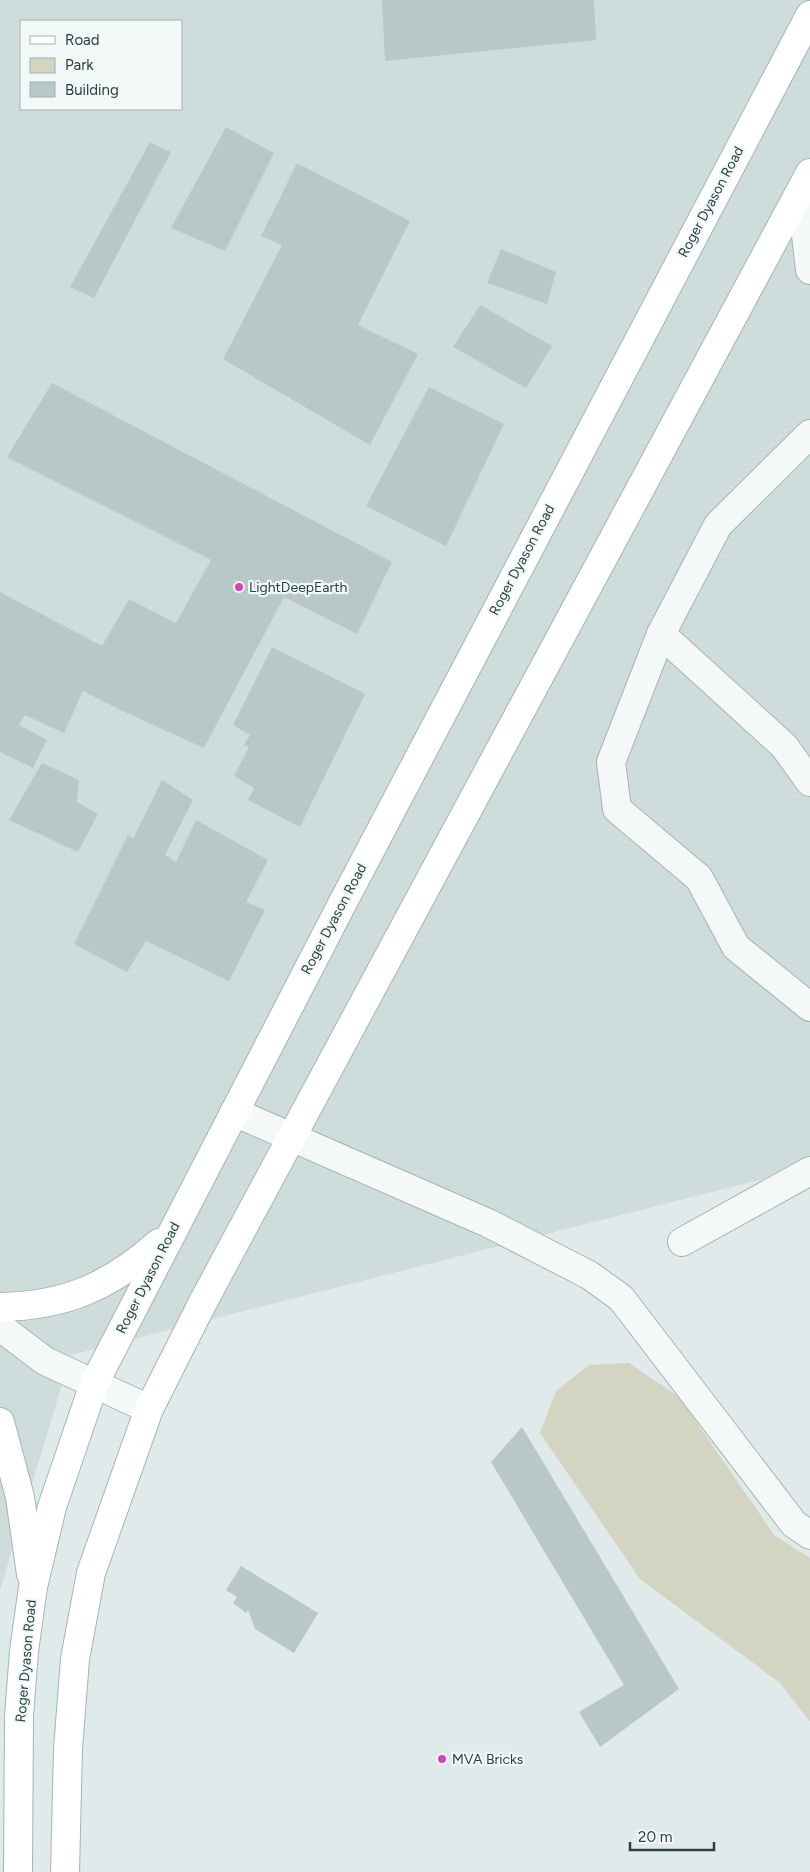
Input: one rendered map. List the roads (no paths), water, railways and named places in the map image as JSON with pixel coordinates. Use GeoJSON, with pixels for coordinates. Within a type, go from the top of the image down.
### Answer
{"type":"FeatureCollection","features":[{"type":"Feature","properties":{"kind":"main road","name":"Roger Dyason Road"},"geometry":{"type":"LineString","coordinates":[[18,1872],[20,1716],[24,1651],[33,1587],[52,1507],[94,1384],[170,1234],[810,15]]}},
{"type":"Feature","properties":{"kind":"main road"},"geometry":{"type":"LineString","coordinates":[[65,1872],[68,1750],[75,1659],[91,1573],[149,1409],[291,1137],[805,182]]}},
{"type":"Feature","properties":{"kind":"main road"},"geometry":{"type":"LineString","coordinates":[[0,1307],[44,1303],[77,1295],[132,1267],[170,1234]]}},
{"type":"Feature","properties":{"kind":"main road"},"geometry":{"type":"LineString","coordinates":[[0,1422],[20,1497],[33,1587]]}},
{"type":"Feature","properties":{"kind":"street"},"geometry":{"type":"LineString","coordinates":[[805,182],[810,270]]}},
{"type":"Feature","properties":{"kind":"street"},"geometry":{"type":"LineString","coordinates":[[810,434],[718,525],[661,634],[612,762],[617,809],[699,878],[736,947],[810,1007]]}},
{"type":"Feature","properties":{"kind":"street"},"geometry":{"type":"LineString","coordinates":[[661,634],[784,746],[810,782]]}},
{"type":"Feature","properties":{"kind":"street"},"geometry":{"type":"LineString","coordinates":[[234,1112],[488,1222],[589,1275],[621,1298],[794,1524],[810,1535]]}},
{"type":"Feature","properties":{"kind":"street"},"geometry":{"type":"LineString","coordinates":[[682,1242],[810,1171]]}},
{"type":"Feature","properties":{"kind":"street"},"geometry":{"type":"LineString","coordinates":[[0,1327],[45,1361],[149,1409]]}},
{"type":"Feature","properties":{"kind":"place","name":"LightDeepEarth"},"geometry":{"type":"Point","coordinates":[239,587]}},
{"type":"Feature","properties":{"kind":"place","name":"MVA Bricks"},"geometry":{"type":"Point","coordinates":[442,1759]}}]}
